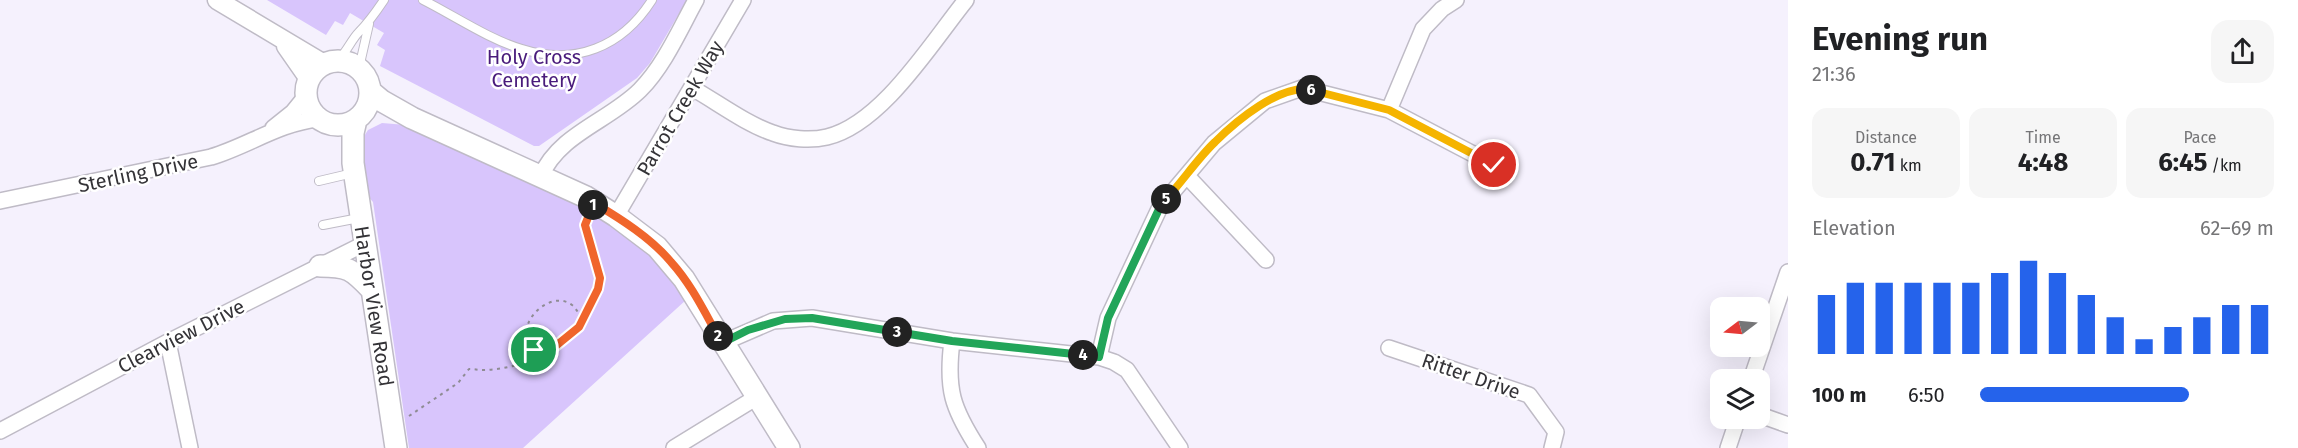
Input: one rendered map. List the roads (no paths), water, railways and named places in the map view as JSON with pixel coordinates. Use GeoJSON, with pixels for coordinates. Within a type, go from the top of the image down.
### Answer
{"type":"FeatureCollection","features":[{"type":"Feature","properties":{"kind":"main road"},"geometry":{"type":"LineString","coordinates":[[358,118],[367,108],[370,91],[365,75],[359,68],[353,64],[331,62],[315,70],[307,88],[308,105],[323,121],[347,124],[372,113],[412,118]]}},
{"type":"Feature","properties":{"kind":"main road"},"geometry":{"type":"LineString","coordinates":[[370,91],[382,101],[412,118],[541,176],[594,203],[616,216],[657,247],[684,279],[789,448]]}},
{"type":"Feature","properties":{"kind":"main road","name":"Harbor View Road"},"geometry":{"type":"LineString","coordinates":[[358,118],[353,133],[354,168],[396,448]]}},
{"type":"Feature","properties":{"kind":"main road","name":"Harbor View Road"},"geometry":{"type":"LineString","coordinates":[[323,121],[343,139],[354,168]]}},
{"type":"Feature","properties":{"kind":"main road"},"geometry":{"type":"LineString","coordinates":[[320,266],[343,266],[354,271],[371,290]]}},
{"type":"Feature","properties":{"kind":"street"},"geometry":{"type":"LineString","coordinates":[[217,0],[274,34],[331,62]]}},
{"type":"Feature","properties":{"kind":"street"},"geometry":{"type":"LineString","coordinates":[[541,176],[547,161],[556,150],[623,106],[642,88],[663,59],[696,0]]}},
{"type":"Feature","properties":{"kind":"street","name":"Parrot Creek Way"},"geometry":{"type":"LineString","coordinates":[[616,216],[743,0]]}},
{"type":"Feature","properties":{"kind":"street"},"geometry":{"type":"LineString","coordinates":[[692,88],[773,133],[808,140],[828,137],[861,120],[896,89],[966,0]]}},
{"type":"Feature","properties":{"kind":"street"},"geometry":{"type":"LineString","coordinates":[[1389,110],[1423,29],[1442,9],[1456,0]]}},
{"type":"Feature","properties":{"kind":"street"},"geometry":{"type":"LineString","coordinates":[[274,34],[295,57],[307,88]]}},
{"type":"Feature","properties":{"kind":"street","name":"Sterling Drive"},"geometry":{"type":"LineString","coordinates":[[0,201],[211,158],[237,149],[271,130],[293,112],[307,88]]}},
{"type":"Feature","properties":{"kind":"street"},"geometry":{"type":"LineString","coordinates":[[1099,357],[1108,318],[1160,207],[1214,143],[1265,101],[1302,88],[1389,110],[1494,165]]}},
{"type":"Feature","properties":{"kind":"street","name":"Sterling Drive"},"geometry":{"type":"LineString","coordinates":[[271,130],[304,120],[323,121]]}},
{"type":"Feature","properties":{"kind":"street"},"geometry":{"type":"LineString","coordinates":[[1187,176],[1266,260]]}},
{"type":"Feature","properties":{"kind":"street","name":"Clearview Drive"},"geometry":{"type":"LineString","coordinates":[[0,430],[168,342],[364,244]]}},
{"type":"Feature","properties":{"kind":"street"},"geometry":{"type":"LineString","coordinates":[[1755,369],[1788,272]]}},
{"type":"Feature","properties":{"kind":"street"},"geometry":{"type":"LineString","coordinates":[[722,343],[773,321],[799,318],[952,341],[1099,357],[1127,370],[1180,448]]}},
{"type":"Feature","properties":{"kind":"street"},"geometry":{"type":"LineString","coordinates":[[952,341],[950,383],[954,405],[978,448]]}},
{"type":"Feature","properties":{"kind":"street"},"geometry":{"type":"LineString","coordinates":[[168,342],[190,448]]}},
{"type":"Feature","properties":{"kind":"street","name":"Ritter Drive"},"geometry":{"type":"LineString","coordinates":[[1389,348],[1529,395],[1556,432],[1552,448]]}},
{"type":"Feature","properties":{"kind":"street"},"geometry":{"type":"LineString","coordinates":[[674,448],[757,397]]}},
{"type":"Feature","properties":{"kind":"street"},"geometry":{"type":"LineString","coordinates":[[1770,419],[1788,425]]}},
{"type":"Feature","properties":{"kind":"street"},"geometry":{"type":"LineString","coordinates":[[1728,448],[1734,429]]}},
{"type":"Feature","properties":{"kind":"lane"},"geometry":{"type":"LineString","coordinates":[[331,62],[349,50],[358,33],[369,24],[384,0]]}},
{"type":"Feature","properties":{"kind":"lane"},"geometry":{"type":"LineString","coordinates":[[423,0],[519,49],[556,56],[576,54],[612,41],[627,31],[644,13],[652,0]]}},
{"type":"Feature","properties":{"kind":"lane"},"geometry":{"type":"LineString","coordinates":[[359,68],[369,24]]}},
{"type":"Feature","properties":{"kind":"lane"},"geometry":{"type":"LineString","coordinates":[[319,181],[354,168]]}},
{"type":"Feature","properties":{"kind":"lane"},"geometry":{"type":"LineString","coordinates":[[323,225],[360,218]]}},
{"type":"Feature","properties":{"kind":"park label","name":"Holy Cross Cemetery"},"geometry":{"type":"Point","coordinates":[534,68]}}]}
